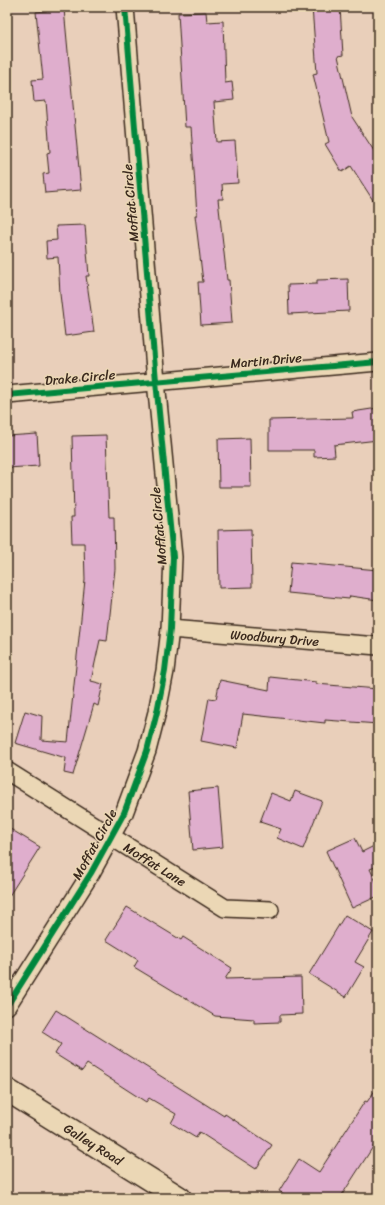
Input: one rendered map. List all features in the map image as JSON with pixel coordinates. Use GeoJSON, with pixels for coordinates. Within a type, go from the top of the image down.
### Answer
{"type":"FeatureCollection","features":[{"type":"Feature","properties":{"kind":"main road","name":"Galley Road"},"geometry":{"type":"LineString","coordinates":[[7,1090],[180,1198]]}},
{"type":"Feature","properties":{"kind":"street","name":"Moffat Circle"},"geometry":{"type":"LineString","coordinates":[[7,1006],[92,873],[124,813],[147,751],[165,672],[170,629],[173,557],[156,381],[125,7]]}},
{"type":"Feature","properties":{"kind":"street","name":"Martin Drive"},"geometry":{"type":"LineString","coordinates":[[156,381],[378,362]]}},
{"type":"Feature","properties":{"kind":"street","name":"Drake Circle"},"geometry":{"type":"LineString","coordinates":[[7,395],[156,381]]}},
{"type":"Feature","properties":{"kind":"street","name":"Woodbury Drive"},"geometry":{"type":"LineString","coordinates":[[170,629],[378,646]]}},
{"type":"Feature","properties":{"kind":"street","name":"Moffat Lane"},"geometry":{"type":"LineString","coordinates":[[7,771],[225,908],[270,910]]}},
{"type":"Feature","properties":{"kind":"building"},"geometry":{"type":"Polygon","coordinates":[[[312,7],[340,7],[343,55],[338,56],[352,117],[378,157],[378,208],[351,166],[342,172],[325,144],[329,142],[313,74],[317,73],[312,7]]]}},
{"type":"Feature","properties":{"kind":"building"},"geometry":{"type":"Polygon","coordinates":[[[64,9],[81,190],[45,193],[43,174],[49,173],[47,153],[50,152],[46,101],[34,102],[32,80],[43,79],[36,12],[64,9]]]}},
{"type":"Feature","properties":{"kind":"building"},"geometry":{"type":"Polygon","coordinates":[[[206,12],[207,22],[223,21],[225,83],[232,82],[234,100],[214,102],[217,142],[235,141],[238,183],[222,184],[223,199],[218,199],[227,280],[229,280],[232,323],[201,325],[198,282],[203,282],[195,215],[197,215],[191,127],[185,127],[178,13],[206,12]]]}},
{"type":"Feature","properties":{"kind":"building"},"geometry":{"type":"Polygon","coordinates":[[[85,225],[89,276],[86,276],[94,332],[65,336],[60,294],[58,257],[47,258],[46,241],[57,240],[56,226],[85,225]]]}},
{"type":"Feature","properties":{"kind":"building"},"geometry":{"type":"Polygon","coordinates":[[[348,279],[349,311],[289,314],[288,285],[317,284],[317,280],[348,279]]]}},
{"type":"Feature","properties":{"kind":"building"},"geometry":{"type":"Polygon","coordinates":[[[378,408],[378,440],[334,445],[335,456],[314,457],[314,450],[269,450],[269,420],[353,418],[352,412],[378,408]]]}},
{"type":"Feature","properties":{"kind":"building"},"geometry":{"type":"Polygon","coordinates":[[[37,434],[39,466],[7,468],[7,436],[37,434]]]}},
{"type":"Feature","properties":{"kind":"building"},"geometry":{"type":"Polygon","coordinates":[[[106,435],[109,517],[114,517],[115,569],[107,641],[100,640],[91,681],[103,684],[98,706],[94,704],[73,775],[64,773],[66,758],[15,743],[25,711],[42,716],[41,740],[68,742],[85,580],[84,543],[72,543],[71,517],[74,517],[72,436],[106,435]]]}},
{"type":"Feature","properties":{"kind":"building"},"geometry":{"type":"Polygon","coordinates":[[[250,438],[251,487],[219,487],[218,439],[250,438]]]}},
{"type":"Feature","properties":{"kind":"building"},"geometry":{"type":"Polygon","coordinates":[[[251,529],[252,587],[219,588],[218,530],[251,529]]]}},
{"type":"Feature","properties":{"kind":"building"},"geometry":{"type":"Polygon","coordinates":[[[291,562],[378,570],[378,600],[350,596],[349,599],[288,593],[291,562]]]}},
{"type":"Feature","properties":{"kind":"building"},"geometry":{"type":"Polygon","coordinates":[[[270,677],[316,682],[316,684],[378,689],[378,724],[325,720],[325,723],[243,714],[237,748],[201,741],[209,698],[216,699],[220,680],[269,690],[270,677]]]}},
{"type":"Feature","properties":{"kind":"building"},"geometry":{"type":"Polygon","coordinates":[[[218,788],[223,847],[193,850],[188,791],[218,788]]]}},
{"type":"Feature","properties":{"kind":"building"},"geometry":{"type":"Polygon","coordinates":[[[295,791],[322,801],[303,849],[277,838],[281,829],[260,822],[271,793],[291,801],[295,791]]]}},
{"type":"Feature","properties":{"kind":"building"},"geometry":{"type":"Polygon","coordinates":[[[7,827],[40,847],[7,899],[7,827]]]}},
{"type":"Feature","properties":{"kind":"building"},"geometry":{"type":"Polygon","coordinates":[[[355,838],[362,852],[378,844],[378,866],[370,869],[378,886],[378,896],[352,908],[326,851],[355,838]]]}},
{"type":"Feature","properties":{"kind":"building"},"geometry":{"type":"Polygon","coordinates":[[[127,907],[181,940],[183,937],[232,968],[225,979],[301,977],[302,1014],[280,1015],[280,1022],[254,1023],[254,1019],[215,1016],[134,967],[138,960],[106,940],[127,907]]]}},
{"type":"Feature","properties":{"kind":"building"},"geometry":{"type":"Polygon","coordinates":[[[345,915],[373,932],[355,962],[364,967],[346,997],[309,974],[345,915]]]}},
{"type":"Feature","properties":{"kind":"building"},"geometry":{"type":"Polygon","coordinates":[[[56,1010],[224,1116],[225,1114],[272,1145],[256,1169],[199,1132],[196,1138],[171,1123],[176,1114],[149,1098],[146,1102],[87,1064],[82,1071],[55,1054],[61,1044],[42,1032],[56,1010]]]}},
{"type":"Feature","properties":{"kind":"building"},"geometry":{"type":"Polygon","coordinates":[[[378,1086],[378,1139],[340,1198],[290,1198],[279,1191],[299,1159],[319,1172],[365,1101],[367,1102],[378,1086]]]}},
{"type":"Feature","properties":{"kind":"cycle path"},"geometry":{"type":"LineString","coordinates":[[7,1006],[91,873],[124,813],[147,751],[157,712],[165,671],[170,629],[173,557],[156,381],[125,7]]}},
{"type":"Feature","properties":{"kind":"cycle path"},"geometry":{"type":"LineString","coordinates":[[7,395],[378,362]]}}]}
